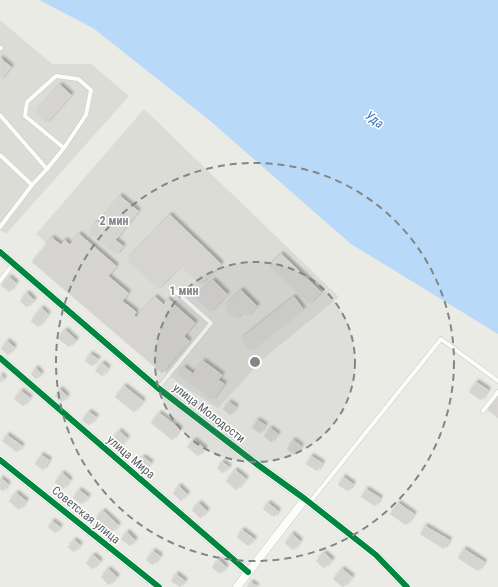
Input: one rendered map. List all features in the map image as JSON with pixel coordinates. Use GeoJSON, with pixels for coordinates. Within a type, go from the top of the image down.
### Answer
{"type":"FeatureCollection","features":[{"type":"Feature","properties":{"kind":"street","name":"улица Молодости"},"geometry":{"type":"LineString","coordinates":[[0,252],[158,388],[258,465],[308,501],[376,555],[407,587]]}},
{"type":"Feature","properties":{"kind":"street","name":"улица Мира"},"geometry":{"type":"LineString","coordinates":[[0,358],[248,572]]}},
{"type":"Feature","properties":{"kind":"street","name":"Советская улица"},"geometry":{"type":"LineString","coordinates":[[0,460],[159,587]]}},
{"type":"Feature","properties":{"kind":"street"},"geometry":{"type":"LineString","coordinates":[[238,587],[248,572],[308,501]]}},
{"type":"Feature","properties":{"kind":"lane"},"geometry":{"type":"LineString","coordinates":[[0,227],[32,185],[64,148],[86,115],[91,90],[78,79],[56,76],[27,102],[25,116],[64,148]]}},
{"type":"Feature","properties":{"kind":"lane"},"geometry":{"type":"LineString","coordinates":[[0,115],[47,169]]}},
{"type":"Feature","properties":{"kind":"lane"},"geometry":{"type":"LineString","coordinates":[[0,155],[32,185]]}},
{"type":"Feature","properties":{"kind":"lane"},"geometry":{"type":"LineString","coordinates":[[0,281],[14,263]]}},
{"type":"Feature","properties":{"kind":"lane"},"geometry":{"type":"LineString","coordinates":[[158,388],[211,323],[172,288]]}},
{"type":"Feature","properties":{"kind":"lane"},"geometry":{"type":"LineString","coordinates":[[308,501],[441,339],[498,382]]}},
{"type":"Feature","properties":{"kind":"lane"},"geometry":{"type":"LineString","coordinates":[[483,411],[498,392]]}},
{"type":"Feature","properties":{"kind":"shaded area"},"geometry":{"type":"Polygon","coordinates":[[[0,20],[52,64],[91,64],[129,96],[6,234],[0,230],[0,20]]]}},
{"type":"Feature","properties":{"kind":"shaded area"},"geometry":{"type":"Polygon","coordinates":[[[144,109],[339,297],[264,358],[218,408],[179,383],[158,366],[49,246],[36,234],[144,109]]]}},
{"type":"Feature","properties":{"kind":"water","name":"Уда"},"geometry":{"type":"Polygon","coordinates":[[[39,0],[498,0],[498,334],[351,244],[208,119],[93,28],[39,0]]]}},
{"type":"Feature","properties":{"kind":"building"},"geometry":{"type":"Polygon","coordinates":[[[0,58],[11,67],[1,79],[0,79],[0,58]]]}},
{"type":"Feature","properties":{"kind":"building"},"geometry":{"type":"Polygon","coordinates":[[[60,85],[71,95],[46,123],[35,113],[60,85]]]}},
{"type":"Feature","properties":{"kind":"building"},"geometry":{"type":"Polygon","coordinates":[[[120,196],[138,211],[115,240],[123,246],[116,255],[88,233],[97,222],[99,223],[120,196]]]}},
{"type":"Feature","properties":{"kind":"building"},"geometry":{"type":"Polygon","coordinates":[[[170,215],[221,264],[200,285],[180,266],[158,289],[127,260],[170,215]]]}},
{"type":"Feature","properties":{"kind":"building"},"geometry":{"type":"Polygon","coordinates":[[[79,234],[116,266],[108,276],[128,293],[122,301],[136,312],[134,315],[136,318],[155,297],[164,305],[168,299],[195,323],[184,336],[189,341],[162,373],[32,262],[52,238],[61,245],[65,240],[70,245],[79,234]]]}},
{"type":"Feature","properties":{"kind":"building"},"geometry":{"type":"Polygon","coordinates":[[[281,254],[321,292],[309,304],[269,266],[281,254]]]}},
{"type":"Feature","properties":{"kind":"building"},"geometry":{"type":"Polygon","coordinates":[[[9,277],[16,283],[9,292],[1,285],[9,277]]]}},
{"type":"Feature","properties":{"kind":"building"},"geometry":{"type":"Polygon","coordinates":[[[213,280],[227,294],[210,312],[195,298],[213,280]]]}},
{"type":"Feature","properties":{"kind":"building"},"geometry":{"type":"Polygon","coordinates":[[[241,290],[257,306],[247,316],[243,312],[236,319],[224,308],[241,290]]]}},
{"type":"Feature","properties":{"kind":"building"},"geometry":{"type":"Polygon","coordinates":[[[27,293],[34,300],[27,307],[20,301],[27,293]]]}},
{"type":"Feature","properties":{"kind":"building"},"geometry":{"type":"Polygon","coordinates":[[[294,297],[303,309],[250,350],[241,339],[294,297]]]}},
{"type":"Feature","properties":{"kind":"building"},"geometry":{"type":"Polygon","coordinates":[[[41,308],[48,314],[38,327],[31,321],[41,308]]]}},
{"type":"Feature","properties":{"kind":"building"},"geometry":{"type":"Polygon","coordinates":[[[65,330],[76,340],[69,347],[58,338],[65,330]]]}},
{"type":"Feature","properties":{"kind":"building"},"geometry":{"type":"Polygon","coordinates":[[[7,341],[14,347],[8,355],[1,349],[7,341]]]}},
{"type":"Feature","properties":{"kind":"building"},"geometry":{"type":"Polygon","coordinates":[[[90,354],[98,359],[92,366],[85,361],[90,354]]]}},
{"type":"Feature","properties":{"kind":"building"},"geometry":{"type":"Polygon","coordinates":[[[203,361],[222,375],[218,380],[224,384],[212,400],[178,375],[184,367],[193,374],[203,361]]]}},
{"type":"Feature","properties":{"kind":"building"},"geometry":{"type":"Polygon","coordinates":[[[102,363],[108,368],[102,376],[95,371],[102,363]]]}},
{"type":"Feature","properties":{"kind":"building"},"geometry":{"type":"Polygon","coordinates":[[[36,368],[41,374],[36,379],[31,374],[36,368]]]}},
{"type":"Feature","properties":{"kind":"building"},"geometry":{"type":"Polygon","coordinates":[[[0,375],[4,378],[0,383],[0,375]]]}},
{"type":"Feature","properties":{"kind":"building"},"geometry":{"type":"Polygon","coordinates":[[[476,382],[488,390],[481,400],[469,392],[476,382]]]}},
{"type":"Feature","properties":{"kind":"building"},"geometry":{"type":"Polygon","coordinates":[[[124,386],[143,401],[134,412],[115,397],[124,386]]]}},
{"type":"Feature","properties":{"kind":"building"},"geometry":{"type":"Polygon","coordinates":[[[60,389],[67,396],[62,402],[55,396],[60,389]]]}},
{"type":"Feature","properties":{"kind":"building"},"geometry":{"type":"Polygon","coordinates":[[[21,391],[30,398],[23,406],[14,399],[21,391]]]}},
{"type":"Feature","properties":{"kind":"building"},"geometry":{"type":"Polygon","coordinates":[[[498,396],[498,418],[487,409],[498,396]]]}},
{"type":"Feature","properties":{"kind":"building"},"geometry":{"type":"Polygon","coordinates":[[[229,402],[236,407],[230,415],[223,409],[229,402]]]}},
{"type":"Feature","properties":{"kind":"building"},"geometry":{"type":"Polygon","coordinates":[[[89,412],[96,417],[89,425],[82,420],[89,412]]]}},
{"type":"Feature","properties":{"kind":"building"},"geometry":{"type":"Polygon","coordinates":[[[159,413],[180,429],[172,440],[151,423],[159,413]]]}},
{"type":"Feature","properties":{"kind":"building"},"geometry":{"type":"Polygon","coordinates":[[[257,420],[265,425],[260,433],[252,428],[257,420]]]}},
{"type":"Feature","properties":{"kind":"building"},"geometry":{"type":"Polygon","coordinates":[[[270,428],[278,434],[271,442],[264,436],[270,428]]]}},
{"type":"Feature","properties":{"kind":"building"},"geometry":{"type":"Polygon","coordinates":[[[119,431],[127,438],[117,450],[109,443],[119,431]]]}},
{"type":"Feature","properties":{"kind":"building"},"geometry":{"type":"Polygon","coordinates":[[[7,435],[22,446],[17,452],[2,441],[7,435]]]}},
{"type":"Feature","properties":{"kind":"building"},"geometry":{"type":"Polygon","coordinates":[[[194,440],[205,449],[198,456],[187,447],[194,440]]]}},
{"type":"Feature","properties":{"kind":"building"},"geometry":{"type":"Polygon","coordinates":[[[293,440],[301,446],[295,455],[287,449],[293,440]]]}},
{"type":"Feature","properties":{"kind":"building"},"geometry":{"type":"Polygon","coordinates":[[[41,455],[49,460],[43,470],[35,464],[41,455]]]}},
{"type":"Feature","properties":{"kind":"building"},"geometry":{"type":"Polygon","coordinates":[[[311,456],[322,463],[317,471],[306,464],[311,456]]]}},
{"type":"Feature","properties":{"kind":"building"},"geometry":{"type":"Polygon","coordinates":[[[143,457],[151,463],[145,469],[138,462],[143,457]]]}},
{"type":"Feature","properties":{"kind":"building"},"geometry":{"type":"Polygon","coordinates":[[[222,462],[229,467],[223,473],[217,468],[222,462]]]}},
{"type":"Feature","properties":{"kind":"building"},"geometry":{"type":"Polygon","coordinates":[[[235,470],[246,479],[236,490],[226,481],[235,470]]]}},
{"type":"Feature","properties":{"kind":"building"},"geometry":{"type":"Polygon","coordinates":[[[62,473],[70,480],[63,489],[55,482],[62,473]]]}},
{"type":"Feature","properties":{"kind":"building"},"geometry":{"type":"Polygon","coordinates":[[[343,477],[353,484],[348,491],[338,485],[343,477]]]}},
{"type":"Feature","properties":{"kind":"building"},"geometry":{"type":"Polygon","coordinates":[[[0,478],[8,484],[3,491],[0,489],[0,478]]]}},
{"type":"Feature","properties":{"kind":"building"},"geometry":{"type":"Polygon","coordinates":[[[179,486],[187,494],[181,501],[173,493],[179,486]]]}},
{"type":"Feature","properties":{"kind":"building"},"geometry":{"type":"Polygon","coordinates":[[[366,489],[380,498],[375,506],[361,497],[366,489]]]}},
{"type":"Feature","properties":{"kind":"building"},"geometry":{"type":"Polygon","coordinates":[[[79,490],[88,497],[82,504],[73,498],[79,490]]]}},
{"type":"Feature","properties":{"kind":"building"},"geometry":{"type":"Polygon","coordinates":[[[16,493],[26,501],[19,510],[9,501],[16,493]]]}},
{"type":"Feature","properties":{"kind":"building"},"geometry":{"type":"Polygon","coordinates":[[[199,503],[207,511],[200,518],[192,510],[199,503]]]}},
{"type":"Feature","properties":{"kind":"building"},"geometry":{"type":"Polygon","coordinates":[[[268,503],[278,511],[274,517],[263,509],[268,503]]]}},
{"type":"Feature","properties":{"kind":"building"},"geometry":{"type":"Polygon","coordinates":[[[398,503],[414,514],[406,525],[390,514],[398,503]]]}},
{"type":"Feature","properties":{"kind":"building"},"geometry":{"type":"Polygon","coordinates":[[[103,511],[118,525],[112,532],[96,518],[103,511]]]}},
{"type":"Feature","properties":{"kind":"building"},"geometry":{"type":"Polygon","coordinates":[[[52,521],[60,527],[55,533],[48,527],[52,521]]]}},
{"type":"Feature","properties":{"kind":"building"},"geometry":{"type":"Polygon","coordinates":[[[425,526],[449,540],[444,549],[420,534],[425,526]]]}},
{"type":"Feature","properties":{"kind":"building"},"geometry":{"type":"Polygon","coordinates":[[[242,530],[254,539],[248,546],[237,537],[242,530]]]}},
{"type":"Feature","properties":{"kind":"building"},"geometry":{"type":"Polygon","coordinates":[[[127,532],[135,540],[130,546],[121,539],[127,532]]]}},
{"type":"Feature","properties":{"kind":"building"},"geometry":{"type":"Polygon","coordinates":[[[292,534],[300,541],[293,550],[285,543],[292,534]]]}},
{"type":"Feature","properties":{"kind":"building"},"geometry":{"type":"Polygon","coordinates":[[[74,540],[80,545],[74,552],[68,547],[74,540]]]}},
{"type":"Feature","properties":{"kind":"building"},"geometry":{"type":"Polygon","coordinates":[[[464,549],[484,562],[478,571],[458,558],[464,549]]]}},
{"type":"Feature","properties":{"kind":"building"},"geometry":{"type":"Polygon","coordinates":[[[153,551],[160,556],[153,565],[146,560],[153,551]]]}},
{"type":"Feature","properties":{"kind":"building"},"geometry":{"type":"Polygon","coordinates":[[[324,553],[332,560],[324,568],[316,561],[324,553]]]}},
{"type":"Feature","properties":{"kind":"building"},"geometry":{"type":"Polygon","coordinates":[[[93,555],[100,561],[93,569],[86,563],[93,555]]]}},
{"type":"Feature","properties":{"kind":"building"},"geometry":{"type":"Polygon","coordinates":[[[219,560],[226,567],[220,574],[212,567],[219,560]]]}},
{"type":"Feature","properties":{"kind":"building"},"geometry":{"type":"Polygon","coordinates":[[[108,569],[117,577],[109,585],[101,577],[108,569]]]}},
{"type":"Feature","properties":{"kind":"building"},"geometry":{"type":"Polygon","coordinates":[[[342,569],[352,577],[343,587],[333,579],[342,569]]]}},
{"type":"Feature","properties":{"kind":"building"},"geometry":{"type":"Polygon","coordinates":[[[176,574],[185,581],[180,587],[171,581],[176,574]]]}},
{"type":"Feature","properties":{"kind":"building"},"geometry":{"type":"Polygon","coordinates":[[[251,582],[257,587],[247,587],[251,582]]]}},
{"type":"Feature","properties":{"kind":"cycle path"},"geometry":{"type":"LineString","coordinates":[[0,252],[158,388],[305,499],[376,555],[407,587]]}},
{"type":"Feature","properties":{"kind":"cycle path"},"geometry":{"type":"LineString","coordinates":[[0,358],[248,572]]}},
{"type":"Feature","properties":{"kind":"cycle path"},"geometry":{"type":"LineString","coordinates":[[0,460],[159,587]]}}]}
